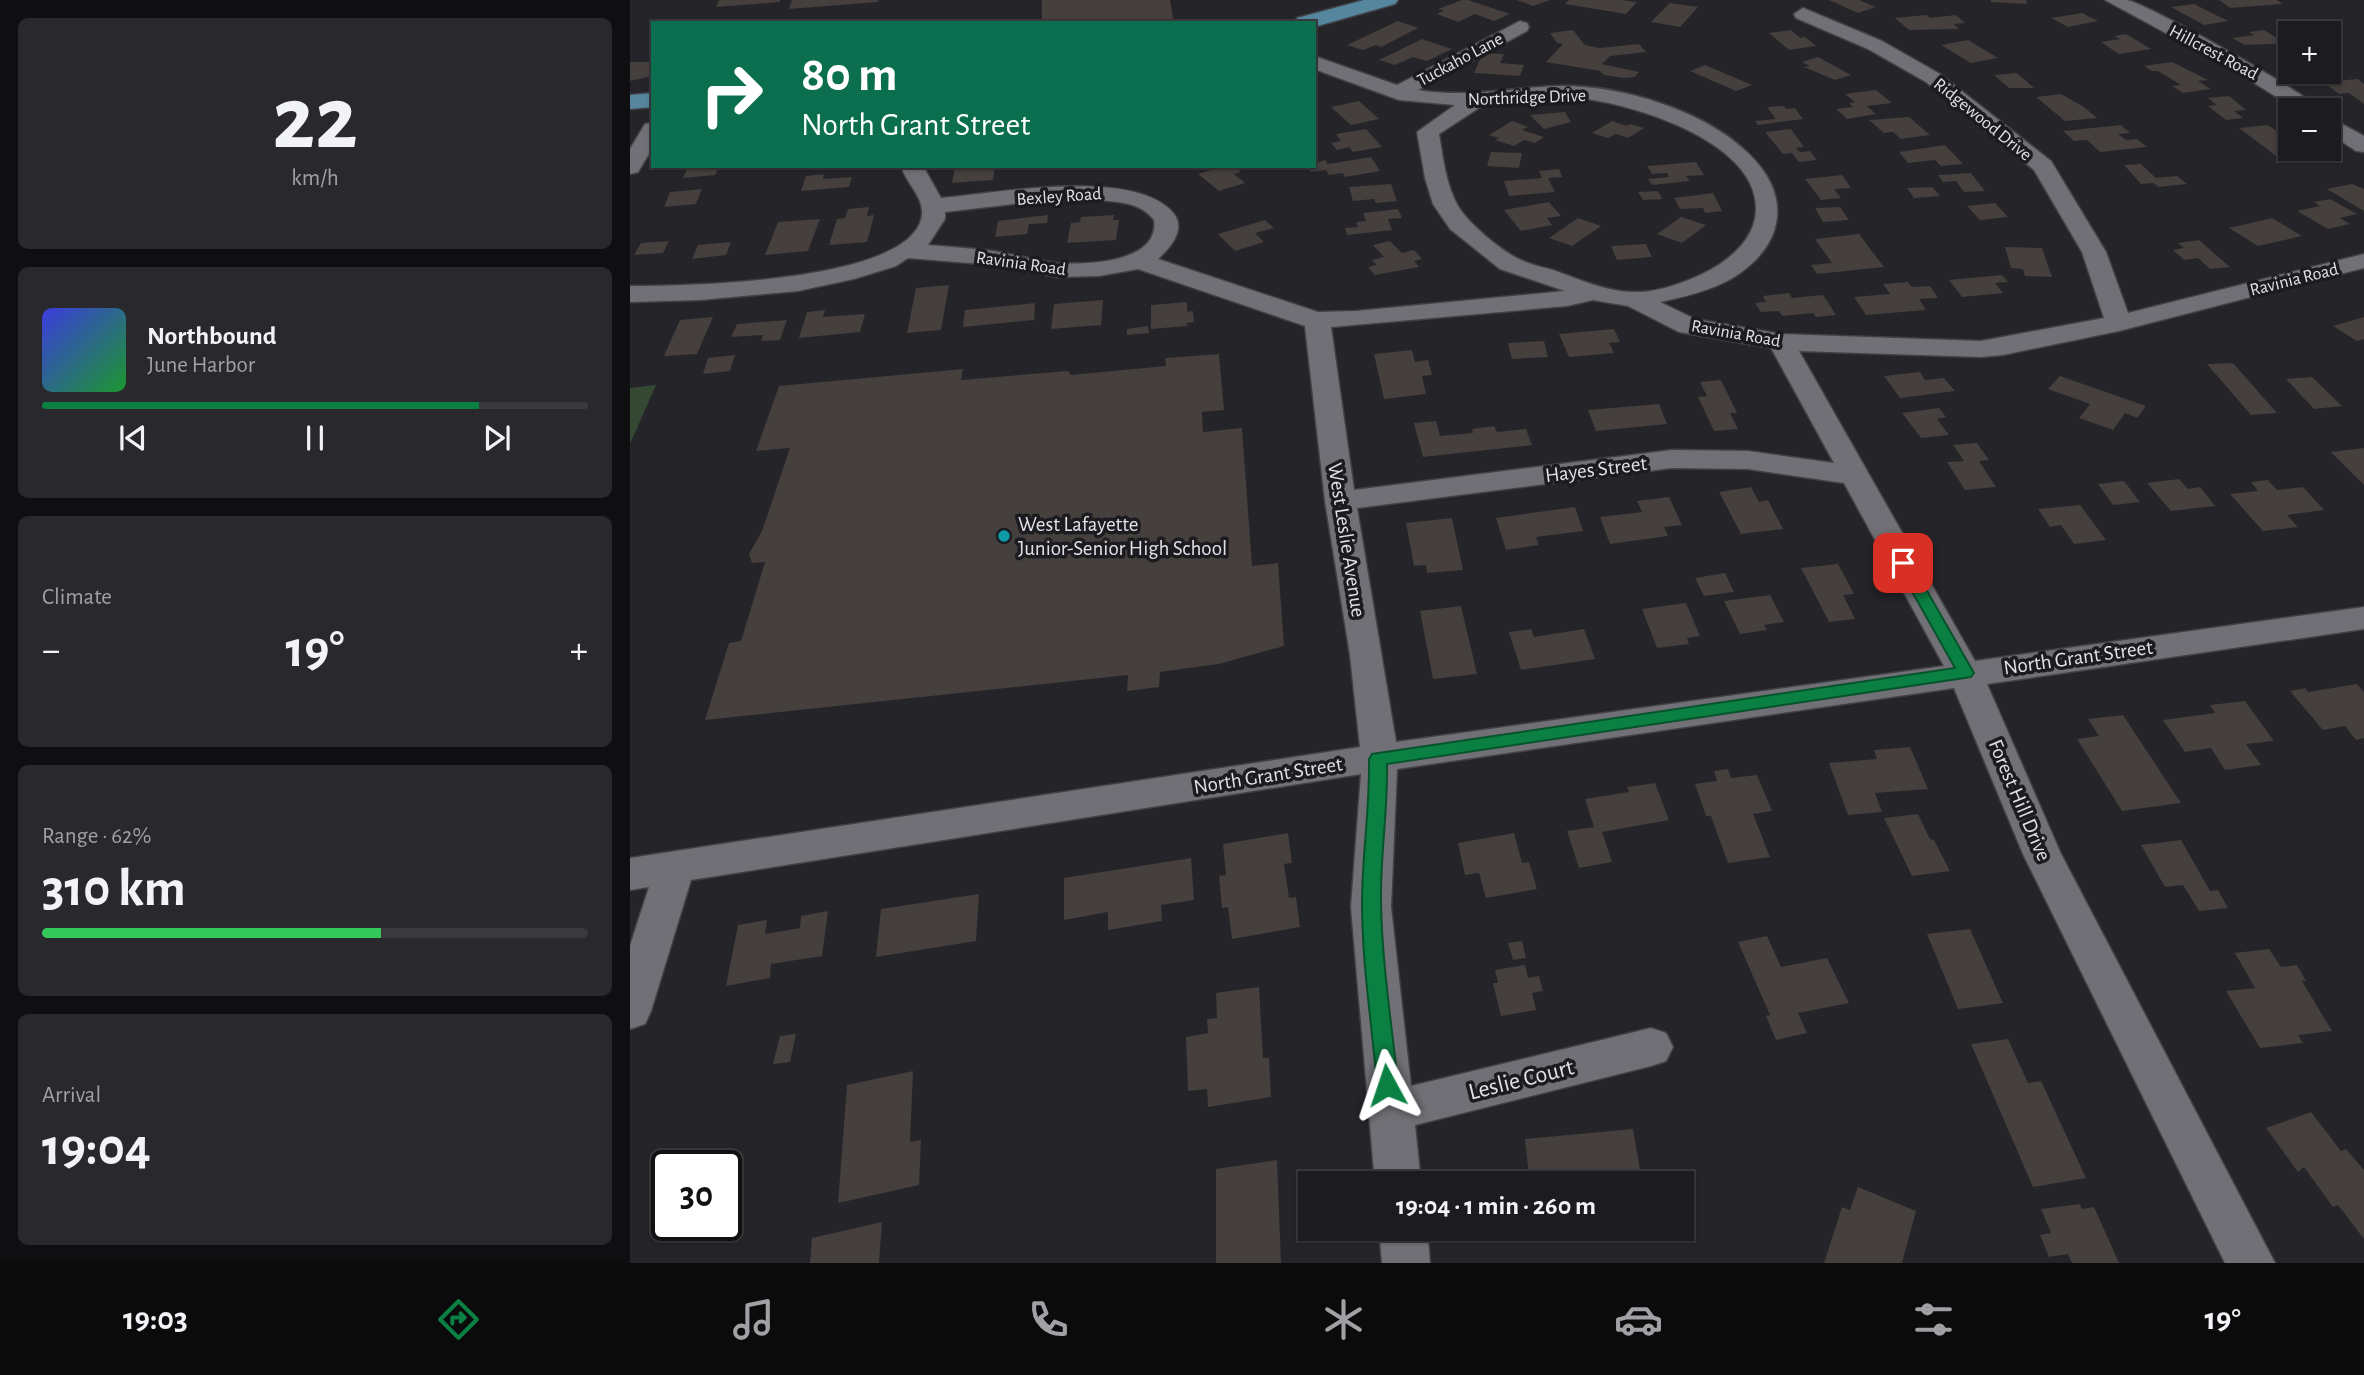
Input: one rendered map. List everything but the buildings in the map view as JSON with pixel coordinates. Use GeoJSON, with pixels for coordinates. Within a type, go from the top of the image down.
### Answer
{"type":"FeatureCollection","features":[{"type":"Feature","properties":{"kind":"main road"},"geometry":{"type":"LineString","coordinates":[[1312,21],[1388,0]]}},
{"type":"Feature","properties":{"kind":"main road"},"geometry":{"type":"LineString","coordinates":[[630,102],[651,100]]}},
{"type":"Feature","properties":{"kind":"street","name":"Hillcrest Road"},"geometry":{"type":"LineString","coordinates":[[2115,0],[2223,55],[2293,98]]}},
{"type":"Feature","properties":{"kind":"street","name":"Ridgewood Drive"},"geometry":{"type":"LineString","coordinates":[[1803,14],[1875,45],[1933,78],[2043,166],[2094,252],[2119,323]]}},
{"type":"Feature","properties":{"kind":"street","name":"Tuckaho Lane"},"geometry":{"type":"LineString","coordinates":[[1400,92],[1520,27]]}},
{"type":"Feature","properties":{"kind":"street","name":"Northridge Drive"},"geometry":{"type":"LineString","coordinates":[[1316,63],[1400,92],[1426,97],[1477,100],[1576,92],[1612,96],[1643,104],[1708,133],[1729,147],[1757,175],[1766,193],[1769,215],[1760,239],[1745,257],[1706,283],[1635,300]]}},
{"type":"Feature","properties":{"kind":"street"},"geometry":{"type":"LineString","coordinates":[[1400,92],[1418,108],[1428,132],[1436,178],[1445,204],[1458,224],[1509,264],[1593,292]]}},
{"type":"Feature","properties":{"kind":"street"},"geometry":{"type":"LineString","coordinates":[[1428,132],[1477,100]]}},
{"type":"Feature","properties":{"kind":"street"},"geometry":{"type":"LineString","coordinates":[[2341,131],[2364,146]]}},
{"type":"Feature","properties":{"kind":"street"},"geometry":{"type":"LineString","coordinates":[[630,167],[651,132]]}},
{"type":"Feature","properties":{"kind":"street"},"geometry":{"type":"LineString","coordinates":[[630,294],[691,293],[812,281],[849,275],[881,265],[907,251],[927,233],[933,219],[934,206],[913,168]]}},
{"type":"Feature","properties":{"kind":"street","name":"Bexley Road"},"geometry":{"type":"LineString","coordinates":[[934,206],[1087,192],[1116,192],[1139,197],[1151,201],[1164,212],[1167,224],[1166,234],[1156,251],[1140,261]]}},
{"type":"Feature","properties":{"kind":"street","name":"Ravinia Road"},"geometry":{"type":"LineString","coordinates":[[907,251],[993,258],[1057,270],[1099,269],[1140,261],[1318,320],[1356,319],[1567,298],[1593,292],[1635,300],[1688,326],[1781,342],[1981,349],[2003,347],[2119,323],[2364,261]]}},
{"type":"Feature","properties":{"kind":"street"},"geometry":{"type":"LineString","coordinates":[[1476,307],[1509,264]]}},
{"type":"Feature","properties":{"kind":"street","name":"West Leslie Avenue"},"geometry":{"type":"LineString","coordinates":[[1318,320],[1320,355],[1340,501],[1378,734],[1379,810],[1371,907],[1397,1171]]}},
{"type":"Feature","properties":{"kind":"street","name":"Forest Hill Drive"},"geometry":{"type":"LineString","coordinates":[[1781,342],[1965,673],[2042,853],[2251,1263]]}},
{"type":"Feature","properties":{"kind":"street","name":"Hayes Street"},"geometry":{"type":"LineString","coordinates":[[1340,501],[1672,459],[1748,460],[1853,475]]}},
{"type":"Feature","properties":{"kind":"street","name":"North Grant Street"},"geometry":{"type":"LineString","coordinates":[[630,874],[1378,759],[2364,618]]}},
{"type":"Feature","properties":{"kind":"street"},"geometry":{"type":"LineString","coordinates":[[630,1011],[676,867]]}},
{"type":"Feature","properties":{"kind":"street","name":"Leslie Court"},"geometry":{"type":"LineString","coordinates":[[1390,1111],[1651,1047]]}},
{"type":"Feature","properties":{"kind":"street"},"geometry":{"type":"LineString","coordinates":[[1404,1241],[1406,1263]]}},
{"type":"Feature","properties":{"kind":"green space"},"geometry":{"type":"Polygon","coordinates":[[[656,385],[630,444],[630,388],[656,385]]]}},
{"type":"Feature","properties":{"kind":"place","name":"West Lafayette Junior-Senior High School"},"geometry":{"type":"Point","coordinates":[1004,536]}},
{"type":"Feature","properties":{"kind":"route"},"geometry":{"type":"LineString","coordinates":[[1387,1085],[1371,907],[1380,781],[1378,759],[1965,673],[1903,563]]}}]}
